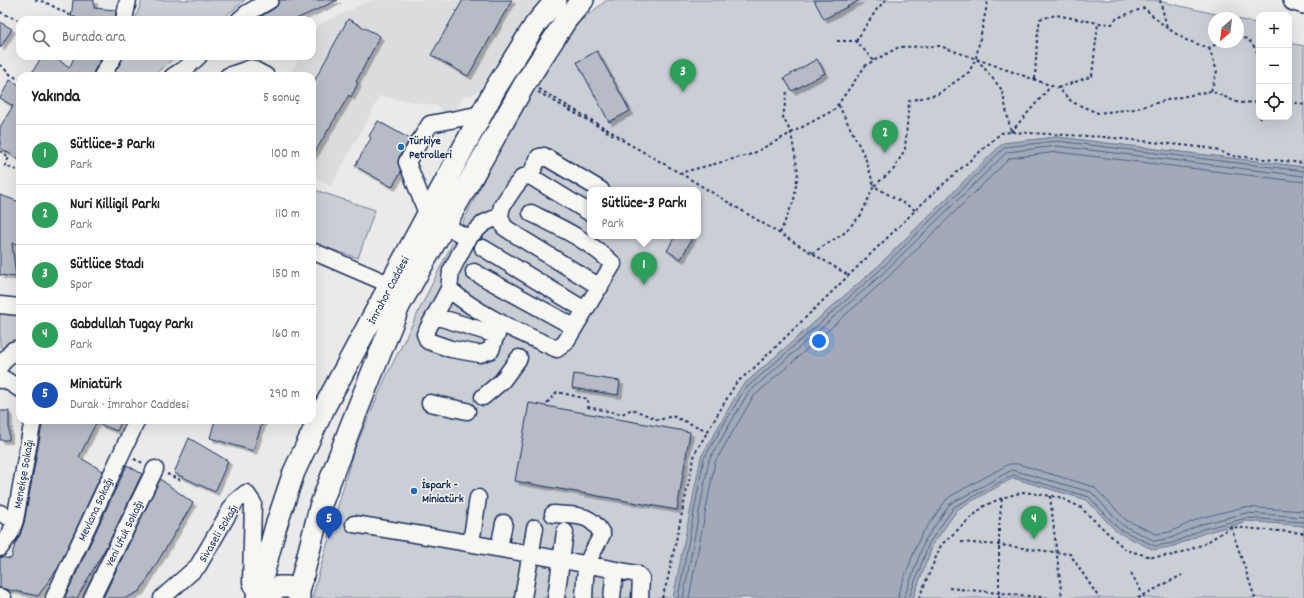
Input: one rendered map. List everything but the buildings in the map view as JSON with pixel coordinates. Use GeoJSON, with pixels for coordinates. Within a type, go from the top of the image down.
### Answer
{"type":"FeatureCollection","features":[{"type":"Feature","properties":{"kind":"main road","name":"İmrahor Caddesi"},"geometry":{"type":"LineString","coordinates":[[299,594],[320,507],[399,306],[436,220],[482,114],[495,89],[535,25],[556,0]]}},
{"type":"Feature","properties":{"kind":"main road","name":"İmrahor Caddesi"},"geometry":{"type":"LineString","coordinates":[[257,598],[275,529],[294,472],[325,406],[362,338],[391,285],[530,85],[566,20],[583,0]]}},
{"type":"Feature","properties":{"kind":"main road"},"geometry":{"type":"LineString","coordinates":[[1294,0],[1304,3]]}},
{"type":"Feature","properties":{"kind":"main road"},"geometry":{"type":"LineString","coordinates":[[362,338],[383,346]]}},
{"type":"Feature","properties":{"kind":"main road"},"geometry":{"type":"LineString","coordinates":[[266,598],[278,587],[288,587],[299,594]]}},
{"type":"Feature","properties":{"kind":"street"},"geometry":{"type":"LineString","coordinates":[[125,16],[128,0]]}},
{"type":"Feature","properties":{"kind":"street"},"geometry":{"type":"LineString","coordinates":[[244,16],[270,0]]}},
{"type":"Feature","properties":{"kind":"street"},"geometry":{"type":"LineString","coordinates":[[104,72],[112,60]]}},
{"type":"Feature","properties":{"kind":"street"},"geometry":{"type":"LineString","coordinates":[[180,72],[195,60]]}},
{"type":"Feature","properties":{"kind":"street"},"geometry":{"type":"LineString","coordinates":[[240,72],[251,68],[258,72]]}},
{"type":"Feature","properties":{"kind":"street"},"geometry":{"type":"LineString","coordinates":[[468,238],[436,220],[407,162],[430,124],[482,114]]}},
{"type":"Feature","properties":{"kind":"street"},"geometry":{"type":"LineString","coordinates":[[530,176],[539,157],[544,156],[596,187]]}},
{"type":"Feature","properties":{"kind":"street"},"geometry":{"type":"LineString","coordinates":[[587,211],[530,176],[524,177],[514,188],[502,206],[500,216],[504,227],[600,287]]}},
{"type":"Feature","properties":{"kind":"street"},"geometry":{"type":"LineString","coordinates":[[435,316],[498,329],[556,349],[565,343],[613,264],[602,253],[560,228],[530,213]]}},
{"type":"Feature","properties":{"kind":"street"},"geometry":{"type":"LineString","coordinates":[[498,329],[491,350],[480,354],[451,349],[428,341],[425,334],[449,289],[451,271],[468,238],[484,223],[500,216]]}},
{"type":"Feature","properties":{"kind":"street"},"geometry":{"type":"LineString","coordinates":[[483,248],[585,310]]}},
{"type":"Feature","properties":{"kind":"street"},"geometry":{"type":"LineString","coordinates":[[316,254],[391,285]]}},
{"type":"Feature","properties":{"kind":"street"},"geometry":{"type":"LineString","coordinates":[[474,272],[574,327]]}},
{"type":"Feature","properties":{"kind":"street"},"geometry":{"type":"LineString","coordinates":[[449,289],[498,329]]}},
{"type":"Feature","properties":{"kind":"street"},"geometry":{"type":"LineString","coordinates":[[0,305],[16,307]]}},
{"type":"Feature","properties":{"kind":"street"},"geometry":{"type":"LineString","coordinates":[[0,366],[13,350],[16,349]]}},
{"type":"Feature","properties":{"kind":"street"},"geometry":{"type":"LineString","coordinates":[[484,397],[502,381],[520,358]]}},
{"type":"Feature","properties":{"kind":"street"},"geometry":{"type":"LineString","coordinates":[[0,380],[4,379],[16,386]]}},
{"type":"Feature","properties":{"kind":"street"},"geometry":{"type":"LineString","coordinates":[[430,403],[467,411]]}},
{"type":"Feature","properties":{"kind":"street","name":"Menekşe Sokağı"},"geometry":{"type":"LineString","coordinates":[[0,548],[12,532],[32,424]]}},
{"type":"Feature","properties":{"kind":"street","name":"Mevlana Sokağı"},"geometry":{"type":"LineString","coordinates":[[54,598],[135,424]]}},
{"type":"Feature","properties":{"kind":"street","name":"Yeni Ufuk Sokağı"},"geometry":{"type":"LineString","coordinates":[[92,598],[155,469]]}},
{"type":"Feature","properties":{"kind":"street","name":"Sivaseli Sokağı"},"geometry":{"type":"LineString","coordinates":[[162,598],[198,566],[235,502],[246,493],[252,502],[251,582],[257,598]]}},
{"type":"Feature","properties":{"kind":"street"},"geometry":{"type":"LineString","coordinates":[[471,543],[478,498]]}},
{"type":"Feature","properties":{"kind":"street"},"geometry":{"type":"LineString","coordinates":[[0,513],[15,520]]}},
{"type":"Feature","properties":{"kind":"street"},"geometry":{"type":"LineString","coordinates":[[553,514],[586,517],[597,524],[602,534],[587,564],[584,598]]}},
{"type":"Feature","properties":{"kind":"street"},"geometry":{"type":"LineString","coordinates":[[499,548],[504,523]]}},
{"type":"Feature","properties":{"kind":"street"},"geometry":{"type":"LineString","coordinates":[[354,524],[471,543],[637,574],[641,578],[640,598]]}},
{"type":"Feature","properties":{"kind":"street"},"geometry":{"type":"LineString","coordinates":[[523,598],[535,528]]}},
{"type":"Feature","properties":{"kind":"street"},"geometry":{"type":"LineString","coordinates":[[556,598],[566,532]]}},
{"type":"Feature","properties":{"kind":"street"},"geometry":{"type":"LineString","coordinates":[[612,598],[615,570]]}},
{"type":"Feature","properties":{"kind":"path"},"geometry":{"type":"LineString","coordinates":[[35,0],[45,2],[71,16]]}},
{"type":"Feature","properties":{"kind":"path"},"geometry":{"type":"LineString","coordinates":[[856,41],[877,9],[886,0]]}},
{"type":"Feature","properties":{"kind":"path"},"geometry":{"type":"LineString","coordinates":[[812,253],[843,234],[861,215],[874,186],[894,169],[905,149],[909,102],[938,94],[969,72],[976,58],[988,0]]}},
{"type":"Feature","properties":{"kind":"path"},"geometry":{"type":"LineString","coordinates":[[1160,0],[1167,28]]}},
{"type":"Feature","properties":{"kind":"path"},"geometry":{"type":"LineString","coordinates":[[1035,79],[1037,40],[1040,19],[1056,15],[1098,23],[1112,24],[1117,18],[1144,8],[1167,28],[1186,40],[1208,48],[1217,71],[1211,91]]}},
{"type":"Feature","properties":{"kind":"path"},"geometry":{"type":"LineString","coordinates":[[0,12],[16,19]]}},
{"type":"Feature","properties":{"kind":"path"},"geometry":{"type":"LineString","coordinates":[[1058,88],[1092,76],[1098,23]]}},
{"type":"Feature","properties":{"kind":"path"},"geometry":{"type":"LineString","coordinates":[[1244,37],[1253,45],[1256,50]]}},
{"type":"Feature","properties":{"kind":"path"},"geometry":{"type":"LineString","coordinates":[[837,41],[856,41],[874,61]]}},
{"type":"Feature","properties":{"kind":"path"},"geometry":{"type":"LineString","coordinates":[[530,85],[680,173],[752,154],[834,110],[866,65],[899,47],[940,46],[1058,88],[1072,102],[1098,113],[1134,109],[1211,91],[1239,103],[1256,102]]}},
{"type":"Feature","properties":{"kind":"path"},"geometry":{"type":"LineString","coordinates":[[976,58],[1002,90],[1011,132]]}},
{"type":"Feature","properties":{"kind":"path"},"geometry":{"type":"LineString","coordinates":[[0,65],[10,75],[16,78]]}},
{"type":"Feature","properties":{"kind":"path"},"geometry":{"type":"LineString","coordinates":[[530,85],[680,173],[848,275]]}},
{"type":"Feature","properties":{"kind":"path"},"geometry":{"type":"LineString","coordinates":[[1011,132],[1051,86]]}},
{"type":"Feature","properties":{"kind":"path"},"geometry":{"type":"LineString","coordinates":[[780,233],[794,200],[798,172],[791,133],[783,117],[787,91]]}},
{"type":"Feature","properties":{"kind":"path"},"geometry":{"type":"LineString","coordinates":[[1292,102],[1304,104]]}},
{"type":"Feature","properties":{"kind":"path"},"geometry":{"type":"LineString","coordinates":[[838,104],[865,157],[874,186],[915,210]]}},
{"type":"Feature","properties":{"kind":"path"},"geometry":{"type":"LineString","coordinates":[[662,598],[667,582],[695,453],[736,383],[754,368],[915,210],[1001,133],[1011,132],[1104,137],[1209,148],[1234,156],[1304,164]]}},
{"type":"Feature","properties":{"kind":"path"},"geometry":{"type":"LineString","coordinates":[[0,151],[9,157],[5,166],[16,170]]}},
{"type":"Feature","properties":{"kind":"path"},"geometry":{"type":"LineString","coordinates":[[547,403],[557,392],[588,399],[588,407],[622,414],[632,409],[659,420],[672,416],[708,431]]}},
{"type":"Feature","properties":{"kind":"path"},"geometry":{"type":"LineString","coordinates":[[919,598],[941,545],[984,506],[1002,498],[1023,492],[1059,497],[1080,507],[1126,550],[1151,557],[1174,555],[1204,544],[1231,527],[1304,533]]}},
{"type":"Feature","properties":{"kind":"path"},"geometry":{"type":"LineString","coordinates":[[1050,496],[1062,598]]}},
{"type":"Feature","properties":{"kind":"path"},"geometry":{"type":"LineString","coordinates":[[999,598],[999,527],[1002,498]]}},
{"type":"Feature","properties":{"kind":"path"},"geometry":{"type":"LineString","coordinates":[[1231,527],[1255,598]]}},
{"type":"Feature","properties":{"kind":"path"},"geometry":{"type":"LineString","coordinates":[[961,542],[1070,554],[1099,598]]}},
{"type":"Feature","properties":{"kind":"path"},"geometry":{"type":"LineString","coordinates":[[1131,573],[1144,597]]}},
{"type":"Feature","properties":{"kind":"path"},"geometry":{"type":"LineString","coordinates":[[1138,598],[1144,597],[1182,575]]}},
{"type":"Feature","properties":{"kind":"path"},"geometry":{"type":"LineString","coordinates":[[949,588],[1050,598]]}},
{"type":"Feature","properties":{"kind":"shaded area"},"geometry":{"type":"Polygon","coordinates":[[[142,0],[245,0],[226,16],[136,16],[142,0]]]}},
{"type":"Feature","properties":{"kind":"shaded area"},"geometry":{"type":"Polygon","coordinates":[[[372,0],[540,0],[530,16],[525,18],[481,88],[472,95],[464,96],[454,113],[444,117],[441,108],[436,106],[380,96],[331,186],[316,178],[316,72],[291,72],[298,60],[316,60],[316,28],[320,24],[372,0]]]}},
{"type":"Feature","properties":{"kind":"shaded area"},"geometry":{"type":"Polygon","coordinates":[[[607,0],[1154,0],[1208,12],[1208,48],[1244,48],[1244,20],[1256,23],[1256,120],[1292,120],[1292,44],[1304,46],[1304,167],[1057,137],[1003,143],[876,268],[741,387],[673,598],[312,598],[353,453],[386,377],[519,109],[579,22],[607,0]]]}},
{"type":"Feature","properties":{"kind":"shaded area"},"geometry":{"type":"Polygon","coordinates":[[[121,60],[172,60],[157,72],[114,72],[121,60]]]}},
{"type":"Feature","properties":{"kind":"shaded area"},"geometry":{"type":"Polygon","coordinates":[[[316,190],[375,210],[358,258],[316,244],[316,190]]]}},
{"type":"Feature","properties":{"kind":"shaded area"},"geometry":{"type":"Polygon","coordinates":[[[0,310],[16,315],[16,346],[4,348],[0,347],[0,310]]]}},
{"type":"Feature","properties":{"kind":"shaded area"},"geometry":{"type":"Polygon","coordinates":[[[1013,478],[1087,500],[1117,532],[1174,546],[1204,533],[1248,521],[1304,526],[1304,598],[913,598],[933,544],[959,507],[1013,478]]]}},
{"type":"Feature","properties":{"kind":"water"},"geometry":{"type":"Polygon","coordinates":[[[1057,137],[1304,167],[1304,526],[1247,521],[1204,533],[1174,546],[1154,550],[1117,532],[1087,500],[1013,478],[958,509],[933,544],[913,598],[673,598],[701,457],[741,387],[876,268],[1003,143],[1057,137]]]}},
{"type":"Feature","properties":{"kind":"place","name":"Sütlüce Stadı"},"geometry":{"type":"Point","coordinates":[683,92]}},
{"type":"Feature","properties":{"kind":"place","name":"Türkiye Petrolleri"},"geometry":{"type":"Point","coordinates":[401,147]}},
{"type":"Feature","properties":{"kind":"place","name":"Nuri Killigil Parkı"},"geometry":{"type":"Point","coordinates":[885,153]}},
{"type":"Feature","properties":{"kind":"place","name":"Sütlüce-3 Parkı"},"geometry":{"type":"Point","coordinates":[644,285]}},
{"type":"Feature","properties":{"kind":"place","name":"İspark - Miniatürk"},"geometry":{"type":"Point","coordinates":[414,491]}},
{"type":"Feature","properties":{"kind":"place","name":"Miniatürk"},"geometry":{"type":"Point","coordinates":[329,539]}},
{"type":"Feature","properties":{"kind":"place","name":"Gabdullah Tugay Parkı"},"geometry":{"type":"Point","coordinates":[1034,539]}}]}
